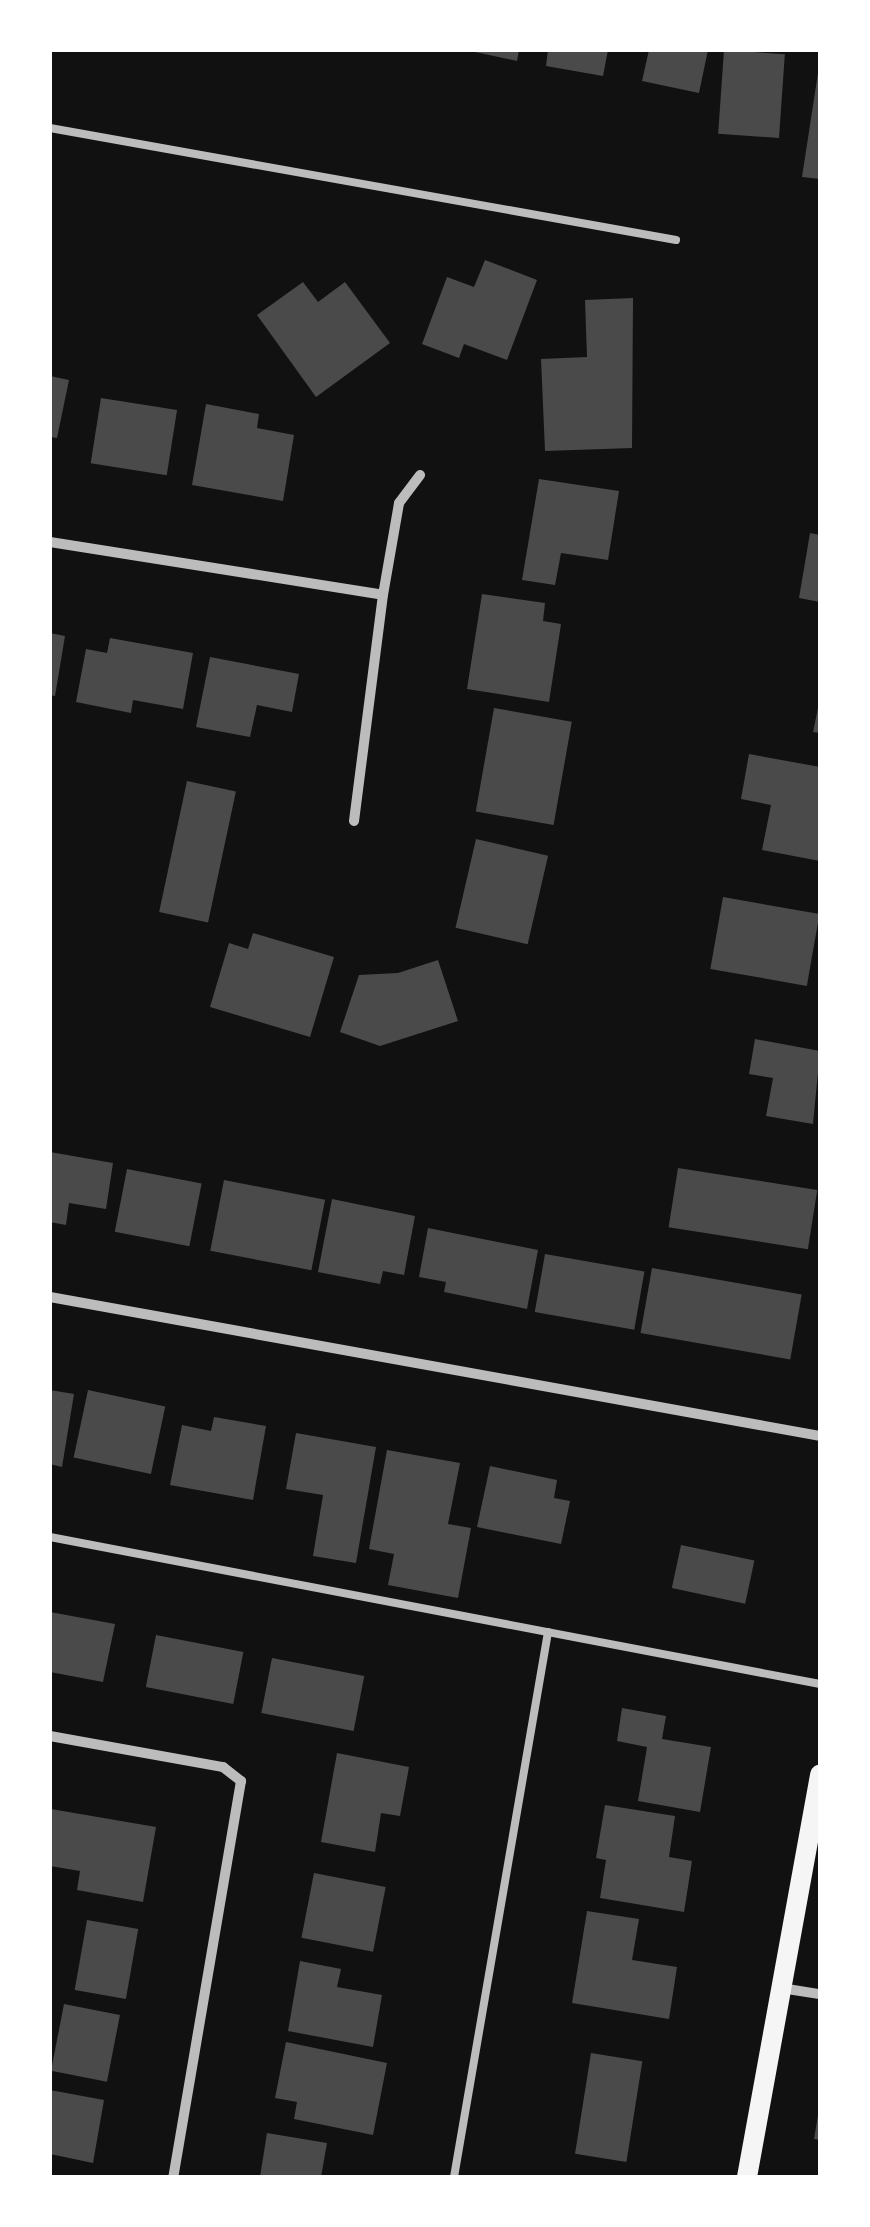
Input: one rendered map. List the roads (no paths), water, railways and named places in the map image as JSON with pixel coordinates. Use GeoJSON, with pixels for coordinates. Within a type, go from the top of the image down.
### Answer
{"type":"FeatureCollection","features":[{"type":"Feature","properties":{"kind":"main road"},"geometry":{"type":"LineString","coordinates":[[748,2177],[820,1776]]}},
{"type":"Feature","properties":{"kind":"street"},"geometry":{"type":"LineString","coordinates":[[354,821],[399,502],[420,475]]}},
{"type":"Feature","properties":{"kind":"street"},"geometry":{"type":"LineString","coordinates":[[50,542],[383,595]]}},
{"type":"Feature","properties":{"kind":"street"},"geometry":{"type":"LineString","coordinates":[[50,1297],[820,1436]]}},
{"type":"Feature","properties":{"kind":"street"},"geometry":{"type":"LineString","coordinates":[[50,1736],[223,1767],[241,1780],[173,2177]]}},
{"type":"Feature","properties":{"kind":"street"},"geometry":{"type":"LineString","coordinates":[[782,1988],[820,1994]]}},
{"type":"Feature","properties":{"kind":"lane"},"geometry":{"type":"LineString","coordinates":[[50,128],[676,240]]}},
{"type":"Feature","properties":{"kind":"lane"},"geometry":{"type":"LineString","coordinates":[[50,1537],[820,1684]]}},
{"type":"Feature","properties":{"kind":"lane"},"geometry":{"type":"LineString","coordinates":[[454,2177],[548,1632]]}}]}
